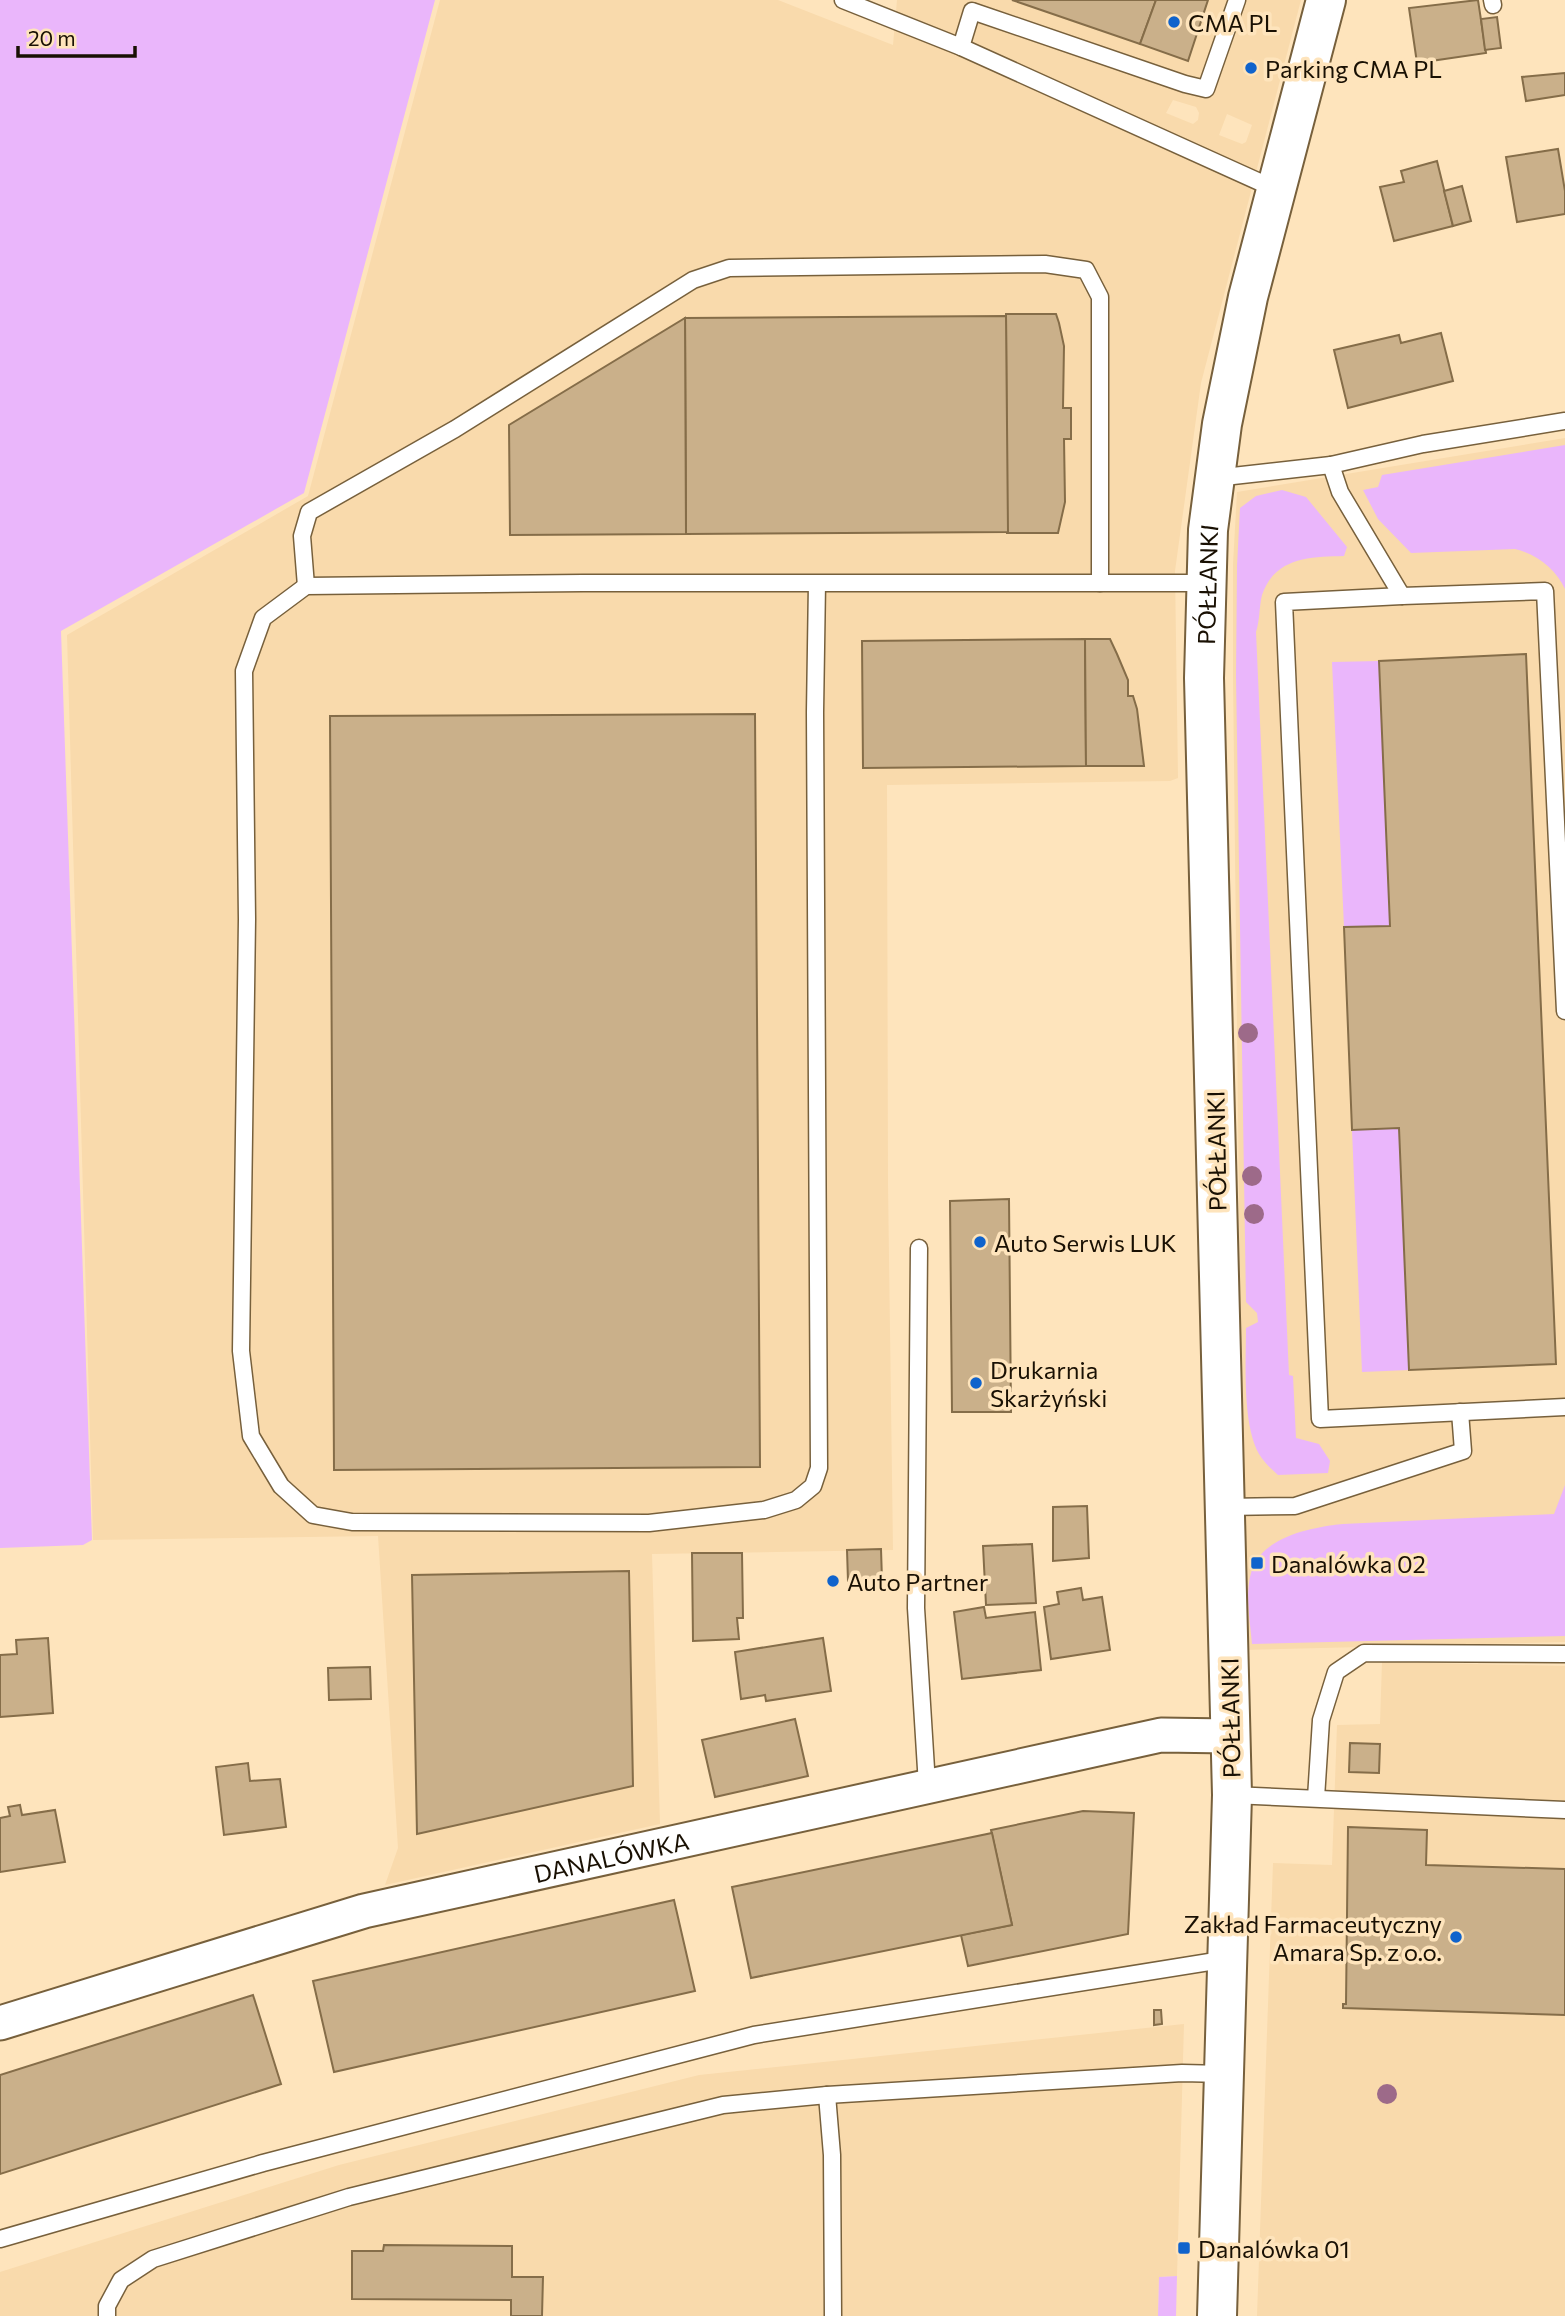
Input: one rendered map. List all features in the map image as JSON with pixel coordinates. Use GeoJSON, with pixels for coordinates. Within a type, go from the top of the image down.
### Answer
{"type":"FeatureCollection","features":[{"type":"Feature","properties":{"kind":"street","name":"PÓŁŁANKI"},"geometry":{"type":"LineString","coordinates":[[1217,2316],[1231,1795],[1204,678],[1208,530],[1232,372],[1248,296],[1327,0]]}},
{"type":"Feature","properties":{"kind":"street","name":"DANALÓWKA"},"geometry":{"type":"LineString","coordinates":[[0,2023],[364,1911],[1161,1735],[1230,1736]]}},
{"type":"Feature","properties":{"kind":"lane"},"geometry":{"type":"LineString","coordinates":[[843,0],[869,5],[1278,190]]}},
{"type":"Feature","properties":{"kind":"lane"},"geometry":{"type":"LineString","coordinates":[[961,47],[972,11],[1172,80],[1206,89],[1237,0]]}},
{"type":"Feature","properties":{"kind":"lane"},"geometry":{"type":"LineString","coordinates":[[306,586],[302,536],[309,512],[455,429],[693,280],[729,268],[1045,264],[1086,270],[1100,297],[1100,583]]}},
{"type":"Feature","properties":{"kind":"lane"},"geometry":{"type":"LineString","coordinates":[[1214,478],[1331,465],[1423,444],[1565,421]]}},
{"type":"Feature","properties":{"kind":"lane"},"geometry":{"type":"LineString","coordinates":[[1331,465],[1340,492],[1402,596]]}},
{"type":"Feature","properties":{"kind":"lane"},"geometry":{"type":"LineString","coordinates":[[817,583],[815,712],[819,1468],[813,1486],[796,1500],[764,1510],[649,1522],[352,1522],[313,1515],[281,1486],[251,1436],[241,1351],[247,919],[244,671],[263,618],[306,586],[583,583],[817,583],[1100,583],[1206,583]]}},
{"type":"Feature","properties":{"kind":"lane"},"geometry":{"type":"LineString","coordinates":[[1565,1010],[1545,591],[1284,602],[1320,1419],[1565,1407]]}},
{"type":"Feature","properties":{"kind":"lane"},"geometry":{"type":"LineString","coordinates":[[919,1248],[916,1608],[927,1785]]}},
{"type":"Feature","properties":{"kind":"lane"},"geometry":{"type":"LineString","coordinates":[[1225,1507],[1295,1506],[1463,1451],[1460,1412]]}},
{"type":"Feature","properties":{"kind":"lane"},"geometry":{"type":"LineString","coordinates":[[1316,1798],[1321,1720],[1336,1672],[1364,1653],[1565,1654]]}},
{"type":"Feature","properties":{"kind":"lane"},"geometry":{"type":"LineString","coordinates":[[1231,1795],[1565,1810]]}},
{"type":"Feature","properties":{"kind":"lane"},"geometry":{"type":"LineString","coordinates":[[0,2239],[262,2163],[754,2035],[1228,1959]]}},
{"type":"Feature","properties":{"kind":"lane"},"geometry":{"type":"LineString","coordinates":[[107,2316],[107,2306],[121,2280],[153,2259],[349,2197],[723,2105],[827,2095],[1182,2073],[1225,2074]]}},
{"type":"Feature","properties":{"kind":"lane"},"geometry":{"type":"LineString","coordinates":[[827,2095],[832,2155],[833,2316]]}},
{"type":"Feature","properties":{"kind":"shaded area"},"geometry":{"type":"Polygon","coordinates":[[[0,0],[435,0],[304,493],[61,631],[92,1540],[83,1545],[0,1548],[0,0]]]}},
{"type":"Feature","properties":{"kind":"shaded area"},"geometry":{"type":"Polygon","coordinates":[[[440,0],[778,0],[893,45],[897,0],[1301,0],[1201,383],[1175,571],[1178,778],[1170,781],[887,785],[888,1184],[893,1550],[652,1554],[660,1824],[385,1885],[398,1848],[378,1536],[93,1540],[67,635],[308,496],[440,0]],[[1173,100],[1166,113],[1193,124],[1198,120],[1196,107],[1173,100]],[[1227,114],[1219,135],[1242,144],[1246,142],[1252,125],[1227,114]]]}},
{"type":"Feature","properties":{"kind":"shaded area"},"geometry":{"type":"Polygon","coordinates":[[[1565,438],[1565,1642],[1244,1650],[1233,676],[1233,564],[1237,492],[1565,438]]]}},
{"type":"Feature","properties":{"kind":"shaded area"},"geometry":{"type":"Polygon","coordinates":[[[1565,445],[1565,589],[1545,563],[1515,549],[1411,553],[1378,519],[1363,490],[1378,487],[1382,475],[1565,445]]]}},
{"type":"Feature","properties":{"kind":"shaded area"},"geometry":{"type":"Polygon","coordinates":[[[1282,490],[1306,497],[1347,547],[1344,556],[1295,562],[1276,573],[1262,595],[1256,632],[1289,1375],[1293,1376],[1296,1438],[1319,1444],[1330,1461],[1328,1473],[1278,1475],[1259,1454],[1250,1426],[1246,1393],[1246,1328],[1258,1322],[1257,1313],[1246,1302],[1236,676],[1240,508],[1256,496],[1282,490]]]}},
{"type":"Feature","properties":{"kind":"shaded area"},"geometry":{"type":"Polygon","coordinates":[[[1379,661],[1390,926],[1344,927],[1332,662],[1379,661]]]}},
{"type":"Feature","properties":{"kind":"shaded area"},"geometry":{"type":"Polygon","coordinates":[[[1399,1128],[1409,1370],[1362,1372],[1352,1130],[1399,1128]]]}},
{"type":"Feature","properties":{"kind":"shaded area"},"geometry":{"type":"Polygon","coordinates":[[[1565,1485],[1565,1636],[1252,1644],[1248,1605],[1250,1576],[1259,1556],[1279,1541],[1305,1531],[1343,1524],[1554,1514],[1565,1485]]]}},
{"type":"Feature","properties":{"kind":"shaded area"},"geometry":{"type":"Polygon","coordinates":[[[1382,1662],[1565,1666],[1565,2316],[1257,2316],[1273,1863],[1332,1865],[1337,1725],[1380,1724],[1382,1662]]]}},
{"type":"Feature","properties":{"kind":"shaded area"},"geometry":{"type":"Polygon","coordinates":[[[1184,2024],[1177,2276],[1159,2277],[1158,2316],[0,2316],[0,2272],[339,2165],[699,2075],[1184,2024]]]}},
{"type":"Feature","properties":{"kind":"shaded area"},"geometry":{"type":"Polygon","coordinates":[[[1177,2276],[1176,2316],[1158,2316],[1159,2277],[1177,2276]]]}},
{"type":"Feature","properties":{"kind":"building"},"geometry":{"type":"Polygon","coordinates":[[[1012,0],[1156,0],[1140,44],[1012,0]]]}},
{"type":"Feature","properties":{"kind":"building","name":"CMA PL"},"geometry":{"type":"Polygon","coordinates":[[[1156,0],[1208,0],[1188,61],[1140,44],[1156,0]]]}},
{"type":"Feature","properties":{"kind":"building"},"geometry":{"type":"Polygon","coordinates":[[[1478,0],[1486,53],[1417,63],[1409,8],[1478,0]]]}},
{"type":"Feature","properties":{"kind":"building"},"geometry":{"type":"Polygon","coordinates":[[[1497,17],[1501,48],[1485,50],[1481,19],[1497,17]]]}},
{"type":"Feature","properties":{"kind":"building"},"geometry":{"type":"Polygon","coordinates":[[[1565,73],[1565,95],[1526,101],[1522,77],[1565,73]]]}},
{"type":"Feature","properties":{"kind":"building"},"geometry":{"type":"Polygon","coordinates":[[[1558,149],[1565,191],[1565,214],[1517,222],[1506,157],[1558,149]]]}},
{"type":"Feature","properties":{"kind":"building"},"geometry":{"type":"Polygon","coordinates":[[[1437,161],[1453,226],[1394,241],[1380,187],[1404,182],[1401,171],[1437,161]]]}},
{"type":"Feature","properties":{"kind":"building"},"geometry":{"type":"Polygon","coordinates":[[[1462,186],[1471,221],[1453,226],[1444,191],[1462,186]]]}},
{"type":"Feature","properties":{"kind":"building"},"geometry":{"type":"Polygon","coordinates":[[[1006,314],[1056,314],[1059,323],[1064,346],[1063,408],[1071,408],[1071,439],[1064,439],[1065,502],[1058,533],[1007,533],[1006,314]]]}},
{"type":"Feature","properties":{"kind":"building"},"geometry":{"type":"Polygon","coordinates":[[[1006,316],[1008,532],[686,534],[685,318],[1006,316]]]}},
{"type":"Feature","properties":{"kind":"building"},"geometry":{"type":"Polygon","coordinates":[[[685,318],[686,534],[510,535],[509,425],[685,318]]]}},
{"type":"Feature","properties":{"kind":"building"},"geometry":{"type":"Polygon","coordinates":[[[1441,333],[1453,381],[1348,408],[1334,350],[1399,335],[1401,343],[1441,333]]]}},
{"type":"Feature","properties":{"kind":"building"},"geometry":{"type":"Polygon","coordinates":[[[1085,639],[1086,766],[863,768],[862,641],[1085,639]]]}},
{"type":"Feature","properties":{"kind":"building"},"geometry":{"type":"Polygon","coordinates":[[[1085,639],[1110,639],[1117,654],[1128,680],[1128,696],[1133,696],[1137,709],[1144,766],[1086,766],[1085,639]]]}},
{"type":"Feature","properties":{"kind":"building"},"geometry":{"type":"Polygon","coordinates":[[[1526,654],[1556,1364],[1409,1370],[1399,1128],[1352,1130],[1344,927],[1390,926],[1379,661],[1526,654]]]}},
{"type":"Feature","properties":{"kind":"building"},"geometry":{"type":"Polygon","coordinates":[[[755,714],[760,1467],[334,1470],[330,716],[755,714]]]}},
{"type":"Feature","properties":{"kind":"building"},"geometry":{"type":"Polygon","coordinates":[[[1009,1199],[1011,1412],[952,1412],[950,1201],[1009,1199]]]}},
{"type":"Feature","properties":{"kind":"building"},"geometry":{"type":"Polygon","coordinates":[[[1087,1506],[1089,1558],[1053,1561],[1053,1507],[1087,1506]]]}},
{"type":"Feature","properties":{"kind":"building"},"geometry":{"type":"Polygon","coordinates":[[[1032,1544],[1036,1603],[986,1605],[983,1546],[1032,1544]]]}},
{"type":"Feature","properties":{"kind":"building"},"geometry":{"type":"Polygon","coordinates":[[[881,1549],[882,1580],[848,1581],[847,1550],[881,1549]]]}},
{"type":"Feature","properties":{"kind":"building"},"geometry":{"type":"Polygon","coordinates":[[[692,1553],[742,1553],[743,1618],[737,1618],[739,1639],[693,1641],[692,1553]]]}},
{"type":"Feature","properties":{"kind":"building"},"geometry":{"type":"Polygon","coordinates":[[[629,1571],[633,1786],[417,1834],[412,1575],[629,1571]]]}},
{"type":"Feature","properties":{"kind":"building"},"geometry":{"type":"Polygon","coordinates":[[[1081,1588],[1083,1600],[1102,1597],[1110,1650],[1051,1659],[1044,1607],[1059,1604],[1057,1592],[1081,1588]]]}},
{"type":"Feature","properties":{"kind":"building"},"geometry":{"type":"Polygon","coordinates":[[[984,1607],[986,1618],[1035,1612],[1041,1670],[962,1679],[954,1612],[984,1607]]]}},
{"type":"Feature","properties":{"kind":"building"},"geometry":{"type":"Polygon","coordinates":[[[48,1638],[53,1713],[0,1717],[0,1655],[17,1654],[16,1640],[48,1638]]]}},
{"type":"Feature","properties":{"kind":"building"},"geometry":{"type":"Polygon","coordinates":[[[823,1638],[831,1691],[766,1701],[765,1695],[741,1699],[735,1652],[823,1638]]]}},
{"type":"Feature","properties":{"kind":"building"},"geometry":{"type":"Polygon","coordinates":[[[370,1667],[371,1699],[329,1700],[328,1668],[370,1667]]]}},
{"type":"Feature","properties":{"kind":"building"},"geometry":{"type":"Polygon","coordinates":[[[795,1719],[808,1776],[715,1797],[702,1740],[795,1719]]]}},
{"type":"Feature","properties":{"kind":"building"},"geometry":{"type":"Polygon","coordinates":[[[1350,1743],[1380,1744],[1379,1773],[1349,1772],[1350,1743]]]}},
{"type":"Feature","properties":{"kind":"building"},"geometry":{"type":"Polygon","coordinates":[[[248,1763],[250,1781],[280,1779],[286,1827],[224,1835],[216,1767],[248,1763]]]}},
{"type":"Feature","properties":{"kind":"building"},"geometry":{"type":"Polygon","coordinates":[[[20,1805],[22,1815],[55,1810],[65,1862],[0,1872],[0,1818],[10,1816],[8,1807],[20,1805]]]}},
{"type":"Feature","properties":{"kind":"building"},"geometry":{"type":"Polygon","coordinates":[[[1083,1811],[1134,1813],[1128,1934],[968,1966],[961,1935],[1012,1925],[991,1830],[1083,1811]]]}},
{"type":"Feature","properties":{"kind":"building","name":"Zakład Farmaceutyczny Amara Sp. z o.o."},"geometry":{"type":"Polygon","coordinates":[[[1348,1827],[1427,1830],[1426,1865],[1565,1869],[1565,2015],[1343,2008],[1343,2004],[1346,2004],[1348,1827]]]}},
{"type":"Feature","properties":{"kind":"building"},"geometry":{"type":"Polygon","coordinates":[[[992,1833],[1012,1925],[751,1978],[732,1887],[992,1833]]]}},
{"type":"Feature","properties":{"kind":"building"},"geometry":{"type":"Polygon","coordinates":[[[674,1900],[695,1991],[334,2072],[313,1981],[674,1900]]]}},
{"type":"Feature","properties":{"kind":"building"},"geometry":{"type":"Polygon","coordinates":[[[253,1995],[281,2084],[0,2174],[0,2075],[253,1995]]]}},
{"type":"Feature","properties":{"kind":"building"},"geometry":{"type":"Polygon","coordinates":[[[1154,2010],[1161,2010],[1162,2024],[1154,2025],[1154,2010]]]}},
{"type":"Feature","properties":{"kind":"building"},"geometry":{"type":"Polygon","coordinates":[[[384,2245],[512,2246],[512,2277],[543,2277],[542,2316],[511,2316],[511,2300],[352,2299],[352,2251],[383,2251],[384,2245]]]}},
{"type":"Feature","properties":{"kind":"place","name":"CMA PL"},"geometry":{"type":"Point","coordinates":[1174,22]}},
{"type":"Feature","properties":{"kind":"place","name":"Parking CMA PL"},"geometry":{"type":"Point","coordinates":[1251,68]}},
{"type":"Feature","properties":{"kind":"place","name":"Auto Serwis LUK"},"geometry":{"type":"Point","coordinates":[980,1242]}},
{"type":"Feature","properties":{"kind":"place","name":"Drukarnia Skarżyński"},"geometry":{"type":"Point","coordinates":[976,1383]}},
{"type":"Feature","properties":{"kind":"place","name":"Danalówka 02"},"geometry":{"type":"Point","coordinates":[1257,1563]}},
{"type":"Feature","properties":{"kind":"place","name":"Auto Partner"},"geometry":{"type":"Point","coordinates":[833,1581]}},
{"type":"Feature","properties":{"kind":"place","name":"Zakład Farmaceutyczny Amara Sp. z o.o."},"geometry":{"type":"Point","coordinates":[1456,1937]}},
{"type":"Feature","properties":{"kind":"place","name":"Danalówka 01"},"geometry":{"type":"Point","coordinates":[1184,2248]}}]}
